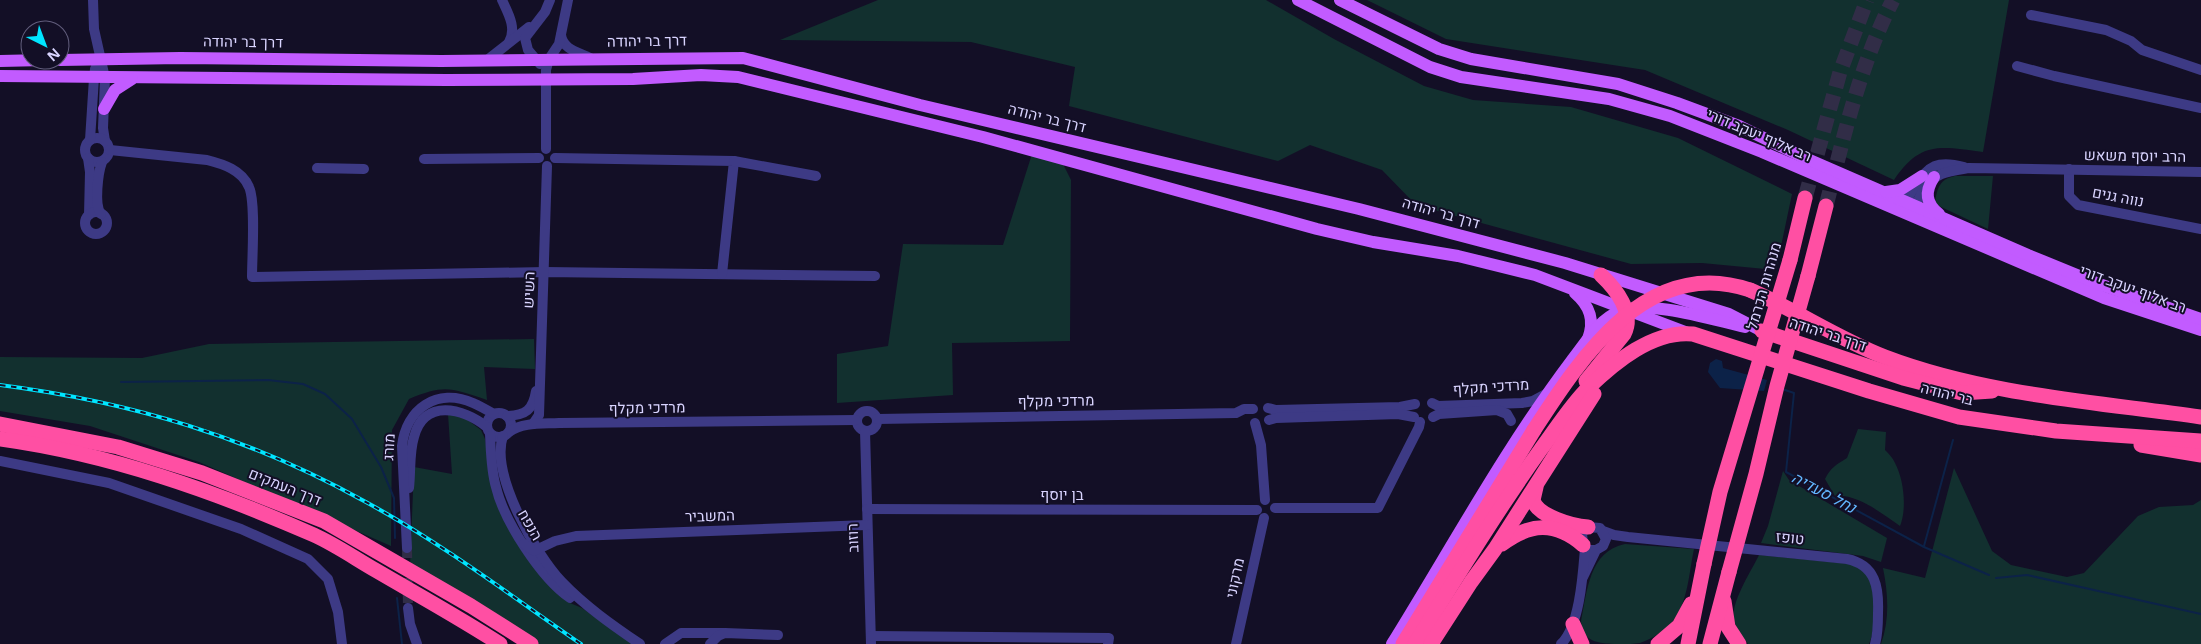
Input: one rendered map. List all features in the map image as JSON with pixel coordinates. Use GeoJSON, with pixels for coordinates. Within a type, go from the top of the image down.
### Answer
{"type":"FeatureCollection","features":[{"type":"Feature","properties":{"kind":"highway","name":"מנהרות הכרמל"},"geometry":{"type":"LineString","coordinates":[[1700,582],[1720,492],[1790,260],[1805,198]]}},
{"type":"Feature","properties":{"kind":"highway"},"geometry":{"type":"LineString","coordinates":[[1710,644],[1756,474],[1776,386],[1826,206]]}},
{"type":"Feature","properties":{"kind":"highway"},"geometry":{"type":"LineString","coordinates":[[1567,414],[1584,383],[1624,334],[1627,323],[1626,310],[1616,290],[1601,275]]}},
{"type":"Feature","properties":{"kind":"highway"},"geometry":{"type":"LineString","coordinates":[[1403,644],[1550,406],[1614,326],[1644,302],[1664,291],[1680,286],[1696,282],[1715,281],[1732,284],[1750,290],[1884,357],[1998,389],[2201,417]]}},
{"type":"Feature","properties":{"kind":"highway","name":"דרך בר יהודה"},"geometry":{"type":"LineString","coordinates":[[1762,331],[1903,378],[1962,393],[1998,389]]}},
{"type":"Feature","properties":{"kind":"highway"},"geometry":{"type":"LineString","coordinates":[[1415,644],[1509,493],[1587,389],[1620,362],[1654,340],[1679,334],[1693,334]]}},
{"type":"Feature","properties":{"kind":"highway","name":"בר יהודה"},"geometry":{"type":"LineString","coordinates":[[1693,334],[1869,391],[1959,417],[2056,431],[2201,441]]}},
{"type":"Feature","properties":{"kind":"highway"},"geometry":{"type":"LineString","coordinates":[[1431,644],[1471,582],[1496,550],[1594,393],[1620,362]]}},
{"type":"Feature","properties":{"kind":"highway","name":"דרך העמקים"},"geometry":{"type":"LineString","coordinates":[[0,424],[128,450],[202,473],[324,521],[471,606],[531,644]]}},
{"type":"Feature","properties":{"kind":"highway"},"geometry":{"type":"LineString","coordinates":[[2056,431],[2201,455]]}},
{"type":"Feature","properties":{"kind":"highway"},"geometry":{"type":"LineString","coordinates":[[0,439],[27,443],[124,465],[196,488],[316,536],[500,644]]}},
{"type":"Feature","properties":{"kind":"highway"},"geometry":{"type":"LineString","coordinates":[[1537,484],[1533,500],[1540,511],[1576,526],[1588,527]]}},
{"type":"Feature","properties":{"kind":"highway"},"geometry":{"type":"LineString","coordinates":[[1471,582],[1484,552],[1506,514],[1509,493]]}},
{"type":"Feature","properties":{"kind":"highway"},"geometry":{"type":"LineString","coordinates":[[1496,550],[1520,531],[1542,527],[1561,531],[1592,547]]}},
{"type":"Feature","properties":{"kind":"highway"},"geometry":{"type":"LineString","coordinates":[[1658,644],[1679,626],[1686,615],[1700,582]]}},
{"type":"Feature","properties":{"kind":"highway"},"geometry":{"type":"LineString","coordinates":[[1688,644],[1700,582]]}},
{"type":"Feature","properties":{"kind":"highway"},"geometry":{"type":"LineString","coordinates":[[1724,590],[1725,614],[1728,627],[1739,644]]}},
{"type":"Feature","properties":{"kind":"highway"},"geometry":{"type":"LineString","coordinates":[[1448,618],[1445,632],[1448,644]]}},
{"type":"Feature","properties":{"kind":"highway"},"geometry":{"type":"LineString","coordinates":[[1573,624],[1582,644]]}},
{"type":"Feature","properties":{"kind":"main road","name":"רב אלוף יעקב דורי"},"geometry":{"type":"LineString","coordinates":[[1298,0],[1430,67],[1475,80],[1609,100],[1670,116],[1944,219],[2099,284],[2201,319]]}},
{"type":"Feature","properties":{"kind":"main road","name":"רב אלוף יעקב דורי"},"geometry":{"type":"LineString","coordinates":[[1340,0],[1439,49],[1471,59],[1618,84],[1653,94],[1739,126],[1805,158],[1886,192],[1909,207],[2104,298],[2201,330]]}},
{"type":"Feature","properties":{"kind":"main road","name":"דרך בר יהודה"},"geometry":{"type":"LineString","coordinates":[[550,72],[594,60],[743,58],[920,105],[1375,213],[1601,275],[1729,314],[1762,331]]}},
{"type":"Feature","properties":{"kind":"main road","name":"דרך בר יהודה"},"geometry":{"type":"LineString","coordinates":[[70,60],[486,61],[535,59],[550,72]]}},
{"type":"Feature","properties":{"kind":"main road"},"geometry":{"type":"LineString","coordinates":[[0,61],[20,61]]}},
{"type":"Feature","properties":{"kind":"main road","name":"דרך בר יהודה"},"geometry":{"type":"LineString","coordinates":[[0,76],[133,78],[550,72],[633,79],[701,75],[755,80],[983,136],[1361,240],[1458,256],[1534,275],[1693,334]]}},
{"type":"Feature","properties":{"kind":"main road"},"geometry":{"type":"LineString","coordinates":[[104,109],[115,90],[133,78]]}},
{"type":"Feature","properties":{"kind":"main road"},"geometry":{"type":"LineString","coordinates":[[1886,192],[1900,190],[1928,176],[1928,202],[1931,208],[1944,219]]}},
{"type":"Feature","properties":{"kind":"main road"},"geometry":{"type":"LineString","coordinates":[[1567,287],[1584,301],[1589,309],[1591,325],[1586,342]]}},
{"type":"Feature","properties":{"kind":"main road"},"geometry":{"type":"LineString","coordinates":[[1392,644],[1524,428],[1550,389],[1586,342],[1608,318],[1626,310],[1662,309],[1762,331]]}},
{"type":"Feature","properties":{"kind":"street"},"geometry":{"type":"LineString","coordinates":[[93,0],[94,59],[99,78],[104,109],[107,146],[107,157],[102,162],[99,175],[97,207],[105,218],[106,225],[102,232],[96,234],[90,232],[86,227],[85,221],[89,215],[90,172],[85,150],[90,140],[99,78]]}},
{"type":"Feature","properties":{"kind":"street"},"geometry":{"type":"LineString","coordinates":[[502,0],[509,15],[513,32],[509,43]]}},
{"type":"Feature","properties":{"kind":"street"},"geometry":{"type":"LineString","coordinates":[[535,59],[525,41],[550,0]]}},
{"type":"Feature","properties":{"kind":"street"},"geometry":{"type":"LineString","coordinates":[[546,149],[550,72],[562,35],[568,0]]}},
{"type":"Feature","properties":{"kind":"street"},"geometry":{"type":"LineString","coordinates":[[486,61],[551,7],[558,7],[564,11],[565,17]]}},
{"type":"Feature","properties":{"kind":"street"},"geometry":{"type":"LineString","coordinates":[[509,15],[518,23],[530,26]]}},
{"type":"Feature","properties":{"kind":"street"},"geometry":{"type":"LineString","coordinates":[[2031,15],[2106,30],[2131,41],[2142,50],[2201,70]]}},
{"type":"Feature","properties":{"kind":"street"},"geometry":{"type":"LineString","coordinates":[[562,35],[563,42],[570,48],[594,60]]}},
{"type":"Feature","properties":{"kind":"street"},"geometry":{"type":"LineString","coordinates":[[2017,66],[2054,76],[2201,108]]}},
{"type":"Feature","properties":{"kind":"street"},"geometry":{"type":"LineString","coordinates":[[90,140],[98,138],[107,146],[207,160],[222,164],[238,173],[249,186],[252,202],[252,277],[545,272],[875,276]]}},
{"type":"Feature","properties":{"kind":"street"},"geometry":{"type":"LineString","coordinates":[[538,158],[540,153],[546,149]]}},
{"type":"Feature","properties":{"kind":"street"},"geometry":{"type":"LineString","coordinates":[[546,149],[552,152],[555,158]]}},
{"type":"Feature","properties":{"kind":"street"},"geometry":{"type":"LineString","coordinates":[[88,158],[94,162],[102,162]]}},
{"type":"Feature","properties":{"kind":"street"},"geometry":{"type":"LineString","coordinates":[[424,160],[538,158]]}},
{"type":"Feature","properties":{"kind":"street"},"geometry":{"type":"LineString","coordinates":[[538,158],[540,163],[547,166],[553,163],[555,158]]}},
{"type":"Feature","properties":{"kind":"street"},"geometry":{"type":"LineString","coordinates":[[555,158],[734,162],[816,176]]}},
{"type":"Feature","properties":{"kind":"street"},"geometry":{"type":"LineString","coordinates":[[722,274],[734,162]]}},
{"type":"Feature","properties":{"kind":"street"},"geometry":{"type":"LineString","coordinates":[[1909,207],[1927,184],[1929,168],[1944,163],[1969,168],[2068,169]]}},
{"type":"Feature","properties":{"kind":"street","name":"השיש"},"geometry":{"type":"LineString","coordinates":[[540,415],[547,166]]}},
{"type":"Feature","properties":{"kind":"street"},"geometry":{"type":"LineString","coordinates":[[317,168],[364,169]]}},
{"type":"Feature","properties":{"kind":"street","name":"הרב יוסף משאש"},"geometry":{"type":"LineString","coordinates":[[2068,169],[2201,172]]}},
{"type":"Feature","properties":{"kind":"street","name":"נווה גנים"},"geometry":{"type":"LineString","coordinates":[[2068,169],[2068,196],[2078,205],[2201,229]]}},
{"type":"Feature","properties":{"kind":"street"},"geometry":{"type":"LineString","coordinates":[[89,215],[101,214]]}},
{"type":"Feature","properties":{"kind":"street"},"geometry":{"type":"LineString","coordinates":[[520,415],[529,409],[535,400],[541,363]]}},
{"type":"Feature","properties":{"kind":"street","name":"מרדכי מקלף"},"geometry":{"type":"LineString","coordinates":[[1432,403],[1438,406],[1522,403],[1533,401],[1550,389]]}},
{"type":"Feature","properties":{"kind":"street","name":"מורג"},"geometry":{"type":"LineString","coordinates":[[407,548],[402,446],[406,427],[413,414],[431,401],[448,399],[472,402],[494,414]]}},
{"type":"Feature","properties":{"kind":"street"},"geometry":{"type":"LineString","coordinates":[[1254,422],[1261,425],[1276,418],[1398,414],[1427,422],[1433,417],[1434,410],[1432,403],[1422,400],[1415,404],[1400,407],[1276,410],[1259,406],[1253,409],[1251,415],[1261,445],[1265,500]]}},
{"type":"Feature","properties":{"kind":"street"},"geometry":{"type":"LineString","coordinates":[[1276,508],[1378,508],[1419,427],[1412,410],[1415,404]]}},
{"type":"Feature","properties":{"kind":"street"},"geometry":{"type":"LineString","coordinates":[[1261,445],[1270,414],[1268,408]]}},
{"type":"Feature","properties":{"kind":"street","name":"מרדכי מקלף"},"geometry":{"type":"LineString","coordinates":[[877,419],[1236,413],[1244,409],[1253,409]]}},
{"type":"Feature","properties":{"kind":"street","name":"מורג"},"geometry":{"type":"LineString","coordinates":[[406,513],[412,443],[422,421],[435,412],[453,410],[472,417],[488,430]]}},
{"type":"Feature","properties":{"kind":"street"},"geometry":{"type":"LineString","coordinates":[[868,410],[874,413],[877,419],[874,428],[865,431],[858,426],[856,420],[859,414],[868,410]]}},
{"type":"Feature","properties":{"kind":"street","name":"מרדכי מקלף"},"geometry":{"type":"LineString","coordinates":[[1433,417],[1439,414],[1497,410],[1507,414],[1511,421]]}},
{"type":"Feature","properties":{"kind":"street"},"geometry":{"type":"LineString","coordinates":[[501,413],[507,416],[511,424],[506,434],[496,437],[488,430],[488,419],[494,414],[501,413]]}},
{"type":"Feature","properties":{"kind":"street","name":"מרדכי מקלף"},"geometry":{"type":"LineString","coordinates":[[1236,413],[1254,422]]}},
{"type":"Feature","properties":{"kind":"street"},"geometry":{"type":"LineString","coordinates":[[533,424],[540,415]]}},
{"type":"Feature","properties":{"kind":"street","name":"מרדכי מקלף"},"geometry":{"type":"LineString","coordinates":[[507,416],[540,415],[559,423]]}},
{"type":"Feature","properties":{"kind":"street","name":"מרדכי מקלף"},"geometry":{"type":"LineString","coordinates":[[506,434],[515,428],[533,424],[856,420]]}},
{"type":"Feature","properties":{"kind":"street","name":"הנפח"},"geometry":{"type":"LineString","coordinates":[[488,430],[493,474],[499,497],[538,567],[556,587],[572,600],[587,607],[640,644]]}},
{"type":"Feature","properties":{"kind":"street","name":"רוזוב"},"geometry":{"type":"LineString","coordinates":[[865,431],[871,640]]}},
{"type":"Feature","properties":{"kind":"street","name":"הנפח"},"geometry":{"type":"LineString","coordinates":[[506,434],[500,451],[506,487],[538,550],[556,576],[587,607]]}},
{"type":"Feature","properties":{"kind":"street"},"geometry":{"type":"LineString","coordinates":[[0,461],[109,483],[241,529],[308,559],[328,580],[338,612],[342,644]]}},
{"type":"Feature","properties":{"kind":"street"},"geometry":{"type":"LineString","coordinates":[[1265,500],[1271,501],[1276,508],[1272,516],[1260,514],[1258,504],[1265,500]]}},
{"type":"Feature","properties":{"kind":"street","name":"בן יוסף"},"geometry":{"type":"LineString","coordinates":[[867,509],[1260,514]]}},
{"type":"Feature","properties":{"kind":"street","name":"מרקוני"},"geometry":{"type":"LineString","coordinates":[[1236,644],[1260,514]]}},
{"type":"Feature","properties":{"kind":"street","name":"המשביר"},"geometry":{"type":"LineString","coordinates":[[538,550],[555,541],[576,536],[868,525]]}},
{"type":"Feature","properties":{"kind":"street","name":"טופז"},"geometry":{"type":"LineString","coordinates":[[1588,527],[1596,526],[1614,535],[1628,537],[1847,559],[1858,562],[1872,574],[1877,586],[1878,628],[1875,644]]}},
{"type":"Feature","properties":{"kind":"street"},"geometry":{"type":"LineString","coordinates":[[1588,527],[1582,533],[1592,547]]}},
{"type":"Feature","properties":{"kind":"street"},"geometry":{"type":"LineString","coordinates":[[526,528],[536,535],[555,541]]}},
{"type":"Feature","properties":{"kind":"street"},"geometry":{"type":"LineString","coordinates":[[1561,644],[1567,639],[1573,624],[1583,577],[1592,547],[1606,538],[1603,531]]}},
{"type":"Feature","properties":{"kind":"street"},"geometry":{"type":"LineString","coordinates":[[1592,547],[1628,537]]}},
{"type":"Feature","properties":{"kind":"street"},"geometry":{"type":"LineString","coordinates":[[524,544],[532,550],[538,550]]}},
{"type":"Feature","properties":{"kind":"street"},"geometry":{"type":"LineString","coordinates":[[408,608],[410,624],[417,644]]}},
{"type":"Feature","properties":{"kind":"street"},"geometry":{"type":"LineString","coordinates":[[665,644],[681,633],[725,633],[767,639],[778,635]]}},
{"type":"Feature","properties":{"kind":"street"},"geometry":{"type":"LineString","coordinates":[[710,644],[718,636],[725,633]]}},
{"type":"Feature","properties":{"kind":"street"},"geometry":{"type":"LineString","coordinates":[[871,640],[1108,641]]}},
{"type":"Feature","properties":{"kind":"green space"},"geometry":{"type":"Polygon","coordinates":[[[878,0],[1266,0],[1334,39],[1424,86],[1473,100],[1571,107],[1678,138],[1792,194],[1776,270],[1702,263],[1631,264],[1416,205],[1382,170],[1310,145],[1278,161],[1069,106],[1075,67],[971,42],[780,40],[878,0]]]}},
{"type":"Feature","properties":{"kind":"green space"},"geometry":{"type":"Polygon","coordinates":[[[1367,0],[2009,0],[1983,152],[1944,148],[1923,152],[1913,158],[1894,180],[1788,130],[1645,70],[1446,39],[1367,0]]]}},
{"type":"Feature","properties":{"kind":"green space"},"geometry":{"type":"Polygon","coordinates":[[[1032,154],[1063,164],[1071,180],[1070,341],[952,343],[953,395],[837,403],[837,354],[888,346],[903,244],[1003,245],[1032,154]]]}},
{"type":"Feature","properties":{"kind":"green space"},"geometry":{"type":"Polygon","coordinates":[[[1955,176],[1993,176],[1988,229],[1939,206],[1935,202],[1940,185],[1946,179],[1955,176]]]}},
{"type":"Feature","properties":{"kind":"green space"},"geometry":{"type":"Polygon","coordinates":[[[534,339],[535,369],[484,367],[487,400],[448,389],[431,391],[409,399],[392,430],[391,546],[199,462],[90,426],[0,411],[0,357],[142,358],[209,344],[534,339]]]}},
{"type":"Feature","properties":{"kind":"green space"},"geometry":{"type":"Polygon","coordinates":[[[448,414],[465,418],[481,430],[485,439],[495,495],[570,603],[582,608],[633,644],[538,644],[410,566],[414,467],[452,474],[448,414]]]}},
{"type":"Feature","properties":{"kind":"green space"},"geometry":{"type":"Polygon","coordinates":[[[1858,429],[1886,432],[1885,450],[1894,461],[1901,478],[1904,503],[1900,526],[1861,501],[1844,496],[1835,496],[1825,479],[1832,469],[1847,458],[1858,429]]]}},
{"type":"Feature","properties":{"kind":"green space"},"geometry":{"type":"Polygon","coordinates":[[[1954,468],[1992,551],[2011,565],[2067,577],[2084,573],[2138,516],[2159,507],[2193,505],[2201,500],[2201,644],[1881,644],[1886,625],[1887,606],[1883,568],[1925,578],[1954,468]]]}},
{"type":"Feature","properties":{"kind":"green space"},"geometry":{"type":"Polygon","coordinates":[[[1783,471],[1789,480],[1887,538],[1881,562],[1863,556],[1761,543],[1768,526],[1783,471]]]}},
{"type":"Feature","properties":{"kind":"green space"},"geometry":{"type":"Polygon","coordinates":[[[1625,544],[1694,549],[1685,597],[1677,615],[1662,632],[1640,643],[1601,643],[1589,638],[1582,629],[1581,621],[1588,586],[1597,564],[1604,555],[1613,548],[1625,544]]]}},
{"type":"Feature","properties":{"kind":"green space"},"geometry":{"type":"Polygon","coordinates":[[[1759,555],[1851,564],[1867,575],[1873,589],[1874,599],[1873,629],[1869,644],[1748,644],[1736,627],[1734,613],[1738,596],[1759,555]]]}},
{"type":"Feature","properties":{"kind":"water"},"geometry":{"type":"Polygon","coordinates":[[[1716,359],[1722,361],[1723,368],[1767,380],[1764,391],[1720,388],[1708,372],[1710,363],[1716,359]]]}},
{"type":"Feature","properties":{"kind":"waterway"},"geometry":{"type":"LineString","coordinates":[[121,382],[268,380],[303,384],[325,394],[352,419],[381,467],[394,498],[395,538]]}},
{"type":"Feature","properties":{"kind":"waterway","name":"נחל סעדיה"},"geometry":{"type":"LineString","coordinates":[[1782,389],[1794,393],[1786,472],[1924,547],[1989,575]]}},
{"type":"Feature","properties":{"kind":"waterway"},"geometry":{"type":"LineString","coordinates":[[1924,546],[1953,440]]}},
{"type":"Feature","properties":{"kind":"waterway","name":"נחל סעדיה"},"geometry":{"type":"LineString","coordinates":[[1996,578],[2027,575],[2201,614]]}},
{"type":"Feature","properties":{"kind":"waterway"},"geometry":{"type":"LineString","coordinates":[[397,598],[402,644]]}},
{"type":"Feature","properties":{"kind":"tunnel"},"geometry":{"type":"LineString","coordinates":[[1805,198],[1840,72],[1867,0]]}},
{"type":"Feature","properties":{"kind":"tunnel"},"geometry":{"type":"LineString","coordinates":[[1826,206],[1846,127],[1862,75],[1881,24],[1893,0]]}},
{"type":"Feature","properties":{"kind":"tunnel"},"geometry":{"type":"LineString","coordinates":[[407,548],[408,608]]}},
{"type":"Feature","properties":{"kind":"railway"},"geometry":{"type":"LineString","coordinates":[[0,385],[96,401],[142,412],[188,425],[277,458],[364,501],[420,534],[581,644]]}}]}
